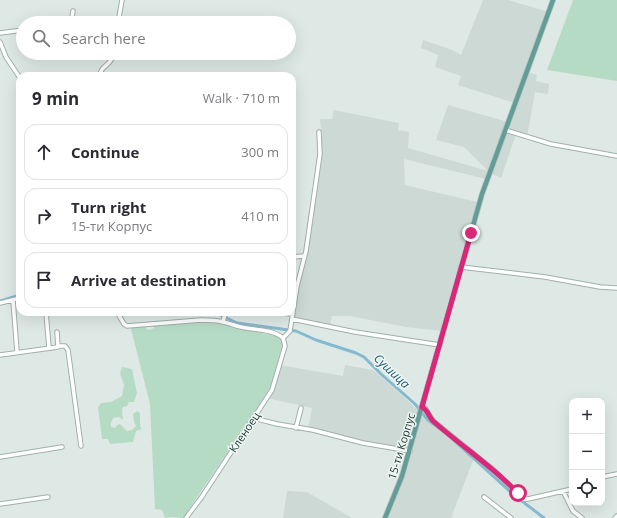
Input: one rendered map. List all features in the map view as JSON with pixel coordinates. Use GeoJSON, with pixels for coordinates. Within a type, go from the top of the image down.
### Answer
{"type":"FeatureCollection","features":[{"type":"Feature","properties":{"kind":"main road","name":"15-ти Корпус"},"geometry":{"type":"LineString","coordinates":[[385,518],[402,476],[410,451],[482,194],[553,0]]}},
{"type":"Feature","properties":{"kind":"street"},"geometry":{"type":"LineString","coordinates":[[119,16],[122,0]]}},
{"type":"Feature","properties":{"kind":"street"},"geometry":{"type":"LineString","coordinates":[[72,16],[73,11]]}},
{"type":"Feature","properties":{"kind":"street"},"geometry":{"type":"LineString","coordinates":[[0,33],[16,31]]}},
{"type":"Feature","properties":{"kind":"street"},"geometry":{"type":"LineString","coordinates":[[0,42],[6,57],[16,72]]}},
{"type":"Feature","properties":{"kind":"street"},"geometry":{"type":"LineString","coordinates":[[101,72],[112,60]]}},
{"type":"Feature","properties":{"kind":"street"},"geometry":{"type":"LineString","coordinates":[[506,130],[551,144],[617,156]]}},
{"type":"Feature","properties":{"kind":"street"},"geometry":{"type":"LineString","coordinates":[[296,293],[304,256],[320,154],[319,132]]}},
{"type":"Feature","properties":{"kind":"street"},"geometry":{"type":"LineString","coordinates":[[296,256],[304,256]]}},
{"type":"Feature","properties":{"kind":"street"},"geometry":{"type":"LineString","coordinates":[[461,267],[600,287],[617,288]]}},
{"type":"Feature","properties":{"kind":"street"},"geometry":{"type":"LineString","coordinates":[[0,303],[16,299]]}},
{"type":"Feature","properties":{"kind":"street"},"geometry":{"type":"LineString","coordinates":[[13,300],[17,352]]}},
{"type":"Feature","properties":{"kind":"street"},"geometry":{"type":"LineString","coordinates":[[46,316],[49,348]]}},
{"type":"Feature","properties":{"kind":"street"},"geometry":{"type":"LineString","coordinates":[[120,316],[124,324],[127,326],[225,317],[239,327],[276,334],[283,338],[290,329],[293,316]]}},
{"type":"Feature","properties":{"kind":"street"},"geometry":{"type":"LineString","coordinates":[[292,319],[355,332],[440,345]]}},
{"type":"Feature","properties":{"kind":"street"},"geometry":{"type":"LineString","coordinates":[[57,332],[58,346]]}},
{"type":"Feature","properties":{"kind":"street","name":"Кленоец"},"geometry":{"type":"LineString","coordinates":[[186,518],[268,398],[274,386],[285,346],[283,338]]}},
{"type":"Feature","properties":{"kind":"street"},"geometry":{"type":"LineString","coordinates":[[0,355],[65,346],[68,350],[80,446]]}},
{"type":"Feature","properties":{"kind":"street"},"geometry":{"type":"LineString","coordinates":[[296,428],[301,408]]}},
{"type":"Feature","properties":{"kind":"street"},"geometry":{"type":"LineString","coordinates":[[422,408],[425,408],[433,421],[496,472],[523,499],[569,489]]}},
{"type":"Feature","properties":{"kind":"street"},"geometry":{"type":"LineString","coordinates":[[254,418],[296,428],[313,430],[370,445],[410,451]]}},
{"type":"Feature","properties":{"kind":"street"},"geometry":{"type":"LineString","coordinates":[[0,457],[62,447]]}},
{"type":"Feature","properties":{"kind":"street"},"geometry":{"type":"LineString","coordinates":[[605,476],[617,474]]}},
{"type":"Feature","properties":{"kind":"street"},"geometry":{"type":"LineString","coordinates":[[563,491],[573,510],[582,518]]}},
{"type":"Feature","properties":{"kind":"street"},"geometry":{"type":"LineString","coordinates":[[0,504],[48,497]]}},
{"type":"Feature","properties":{"kind":"street"},"geometry":{"type":"LineString","coordinates":[[484,497],[511,518]]}},
{"type":"Feature","properties":{"kind":"shaded area"},"geometry":{"type":"Polygon","coordinates":[[[483,0],[508,0],[549,12],[527,72],[537,75],[536,81],[549,84],[548,94],[535,92],[527,137],[516,134],[501,178],[490,173],[486,179],[404,159],[405,185],[477,202],[442,331],[406,327],[350,316],[332,316],[330,325],[294,317],[296,316],[296,306],[322,161],[320,119],[332,119],[334,110],[399,123],[398,130],[409,132],[408,148],[488,171],[464,147],[436,140],[448,105],[508,122],[515,103],[458,85],[461,76],[435,67],[438,55],[421,48],[423,40],[450,49],[461,55],[483,0]]]}},
{"type":"Feature","properties":{"kind":"shaded area"},"geometry":{"type":"Polygon","coordinates":[[[280,365],[343,376],[345,365],[373,370],[428,420],[474,458],[451,518],[385,518],[409,451],[308,429],[312,408],[267,398],[280,365]]]}},
{"type":"Feature","properties":{"kind":"shaded area"},"geometry":{"type":"Polygon","coordinates":[[[287,491],[307,492],[352,518],[283,518],[287,491]]]}},
{"type":"Feature","properties":{"kind":"green space"},"geometry":{"type":"Polygon","coordinates":[[[573,0],[617,0],[617,81],[547,70],[573,0]]]}},
{"type":"Feature","properties":{"kind":"green space"},"geometry":{"type":"Polygon","coordinates":[[[207,322],[218,323],[279,337],[282,341],[282,347],[270,388],[232,447],[226,445],[229,450],[183,518],[165,518],[162,510],[155,509],[150,404],[131,328],[146,326],[146,329],[150,330],[154,328],[154,325],[207,322]]]}},
{"type":"Feature","properties":{"kind":"green space"},"geometry":{"type":"Polygon","coordinates":[[[122,367],[132,369],[137,393],[134,402],[129,402],[127,406],[123,407],[123,420],[119,417],[113,418],[111,427],[115,428],[120,424],[127,431],[132,430],[136,426],[133,414],[137,411],[140,413],[140,426],[142,429],[136,431],[133,442],[110,444],[108,439],[102,439],[98,407],[101,403],[111,402],[122,396],[124,385],[120,373],[122,367]]]}},
{"type":"Feature","properties":{"kind":"waterway","name":"Сушица"},"geometry":{"type":"LineString","coordinates":[[0,301],[16,296]]}},
{"type":"Feature","properties":{"kind":"waterway","name":"Сушица"},"geometry":{"type":"LineString","coordinates":[[222,316],[237,323],[296,331],[316,340],[364,357],[415,404],[428,420],[447,434],[514,495],[544,518]]}},
{"type":"Feature","properties":{"kind":"route"},"geometry":{"type":"LineString","coordinates":[[471,233],[422,407],[425,408],[433,421],[496,472],[518,493]]}}]}
